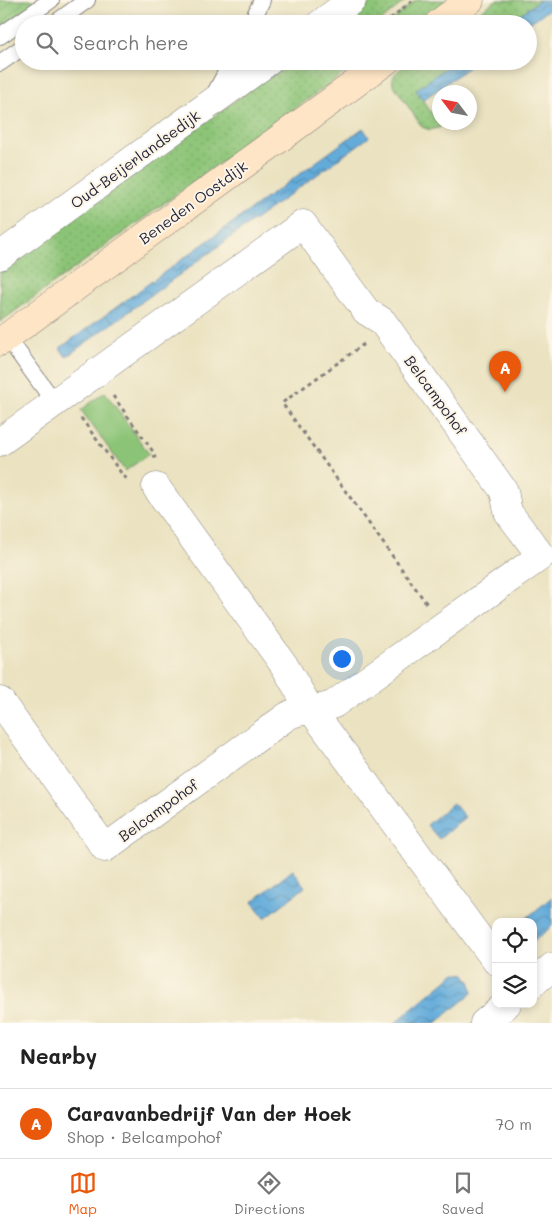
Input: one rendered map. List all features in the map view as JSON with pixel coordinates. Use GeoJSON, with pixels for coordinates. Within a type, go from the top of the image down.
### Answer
{"type":"FeatureCollection","features":[{"type":"Feature","properties":{"kind":"main road"},"geometry":{"type":"LineString","coordinates":[[450,15],[470,0]]}},
{"type":"Feature","properties":{"kind":"main road","name":"Beneden Oostdijk"},"geometry":{"type":"LineString","coordinates":[[4,339],[374,70]]}},
{"type":"Feature","properties":{"kind":"street"},"geometry":{"type":"LineString","coordinates":[[332,15],[352,0]]}},
{"type":"Feature","properties":{"kind":"street","name":"Oud-Beijerlandsedijk"},"geometry":{"type":"LineString","coordinates":[[0,256],[257,70]]}},
{"type":"Feature","properties":{"kind":"street","name":"Belcampohof"},"geometry":{"type":"LineString","coordinates":[[0,442],[303,224],[366,311],[382,321],[504,492],[508,512],[541,556],[334,704],[324,708],[296,712],[286,717],[105,848],[0,701]]}},
{"type":"Feature","properties":{"kind":"street"},"geometry":{"type":"LineString","coordinates":[[156,487],[284,664],[311,709],[492,956]]}},
{"type":"Feature","properties":{"kind":"street"},"geometry":{"type":"LineString","coordinates":[[537,979],[552,967]]}},
{"type":"Feature","properties":{"kind":"street"},"geometry":{"type":"LineString","coordinates":[[484,1023],[502,1008]]}},
{"type":"Feature","properties":{"kind":"lane"},"geometry":{"type":"LineString","coordinates":[[30,15],[51,0]]}},
{"type":"Feature","properties":{"kind":"lane"},"geometry":{"type":"LineString","coordinates":[[66,15],[87,0]]}},
{"type":"Feature","properties":{"kind":"lane"},"geometry":{"type":"LineString","coordinates":[[255,15],[262,0]]}},
{"type":"Feature","properties":{"kind":"lane"},"geometry":{"type":"LineString","coordinates":[[0,36],[15,25]]}},
{"type":"Feature","properties":{"kind":"lane"},"geometry":{"type":"LineString","coordinates":[[0,63],[15,52]]}},
{"type":"Feature","properties":{"kind":"lane"},"geometry":{"type":"LineString","coordinates":[[207,107],[227,70]]}},
{"type":"Feature","properties":{"kind":"lane"},"geometry":{"type":"LineString","coordinates":[[4,339],[60,399]]}},
{"type":"Feature","properties":{"kind":"path"},"geometry":{"type":"LineString","coordinates":[[395,15],[413,0]]}},
{"type":"Feature","properties":{"kind":"path"},"geometry":{"type":"LineString","coordinates":[[386,327],[282,403],[443,626]]}},
{"type":"Feature","properties":{"kind":"path"},"geometry":{"type":"LineString","coordinates":[[60,399],[124,477],[156,487],[154,453],[97,373]]}},
{"type":"Feature","properties":{"kind":"green space"},"geometry":{"type":"Polygon","coordinates":[[[0,0],[39,0],[18,15],[15,15],[15,17],[0,28],[0,0]]]}},
{"type":"Feature","properties":{"kind":"green space"},"geometry":{"type":"Polygon","coordinates":[[[375,0],[406,0],[388,15],[354,15],[375,0]]]}},
{"type":"Feature","properties":{"kind":"green space"},"geometry":{"type":"Polygon","coordinates":[[[416,0],[447,0],[426,15],[398,15],[416,0]]]}},
{"type":"Feature","properties":{"kind":"green space"},"geometry":{"type":"Polygon","coordinates":[[[496,0],[540,0],[519,15],[475,15],[496,0]]]}},
{"type":"Feature","properties":{"kind":"green space"},"geometry":{"type":"Polygon","coordinates":[[[278,70],[349,70],[0,322],[0,271],[278,70]]]}},
{"type":"Feature","properties":{"kind":"green space"},"geometry":{"type":"Polygon","coordinates":[[[400,70],[443,70],[416,90],[432,114],[432,129],[422,127],[393,84],[394,77],[400,70]]]}},
{"type":"Feature","properties":{"kind":"green space"},"geometry":{"type":"Polygon","coordinates":[[[105,392],[149,454],[125,471],[81,410],[105,392]]]}},
{"type":"Feature","properties":{"kind":"water"},"geometry":{"type":"Polygon","coordinates":[[[540,0],[552,0],[552,7],[537,18],[537,15],[519,15],[540,0]]]}},
{"type":"Feature","properties":{"kind":"water"},"geometry":{"type":"Polygon","coordinates":[[[443,70],[465,70],[444,85],[432,85],[432,94],[423,100],[416,90],[443,70]]]}},
{"type":"Feature","properties":{"kind":"water"},"geometry":{"type":"Polygon","coordinates":[[[363,128],[369,137],[66,357],[60,348],[363,128]]]}},
{"type":"Feature","properties":{"kind":"water"},"geometry":{"type":"Polygon","coordinates":[[[453,803],[465,817],[439,839],[427,825],[453,803]]]}},
{"type":"Feature","properties":{"kind":"water"},"geometry":{"type":"Polygon","coordinates":[[[293,870],[305,887],[265,918],[252,902],[293,870]]]}},
{"type":"Feature","properties":{"kind":"water"},"geometry":{"type":"Polygon","coordinates":[[[552,897],[552,926],[537,939],[537,918],[527,918],[552,897]]]}},
{"type":"Feature","properties":{"kind":"water"},"geometry":{"type":"Polygon","coordinates":[[[455,973],[465,974],[471,983],[472,993],[436,1023],[395,1023],[455,973]]]}},
{"type":"Feature","properties":{"kind":"place","name":"Caravanbedrijf Van der Hoek"},"geometry":{"type":"Point","coordinates":[505,392]}}]}
